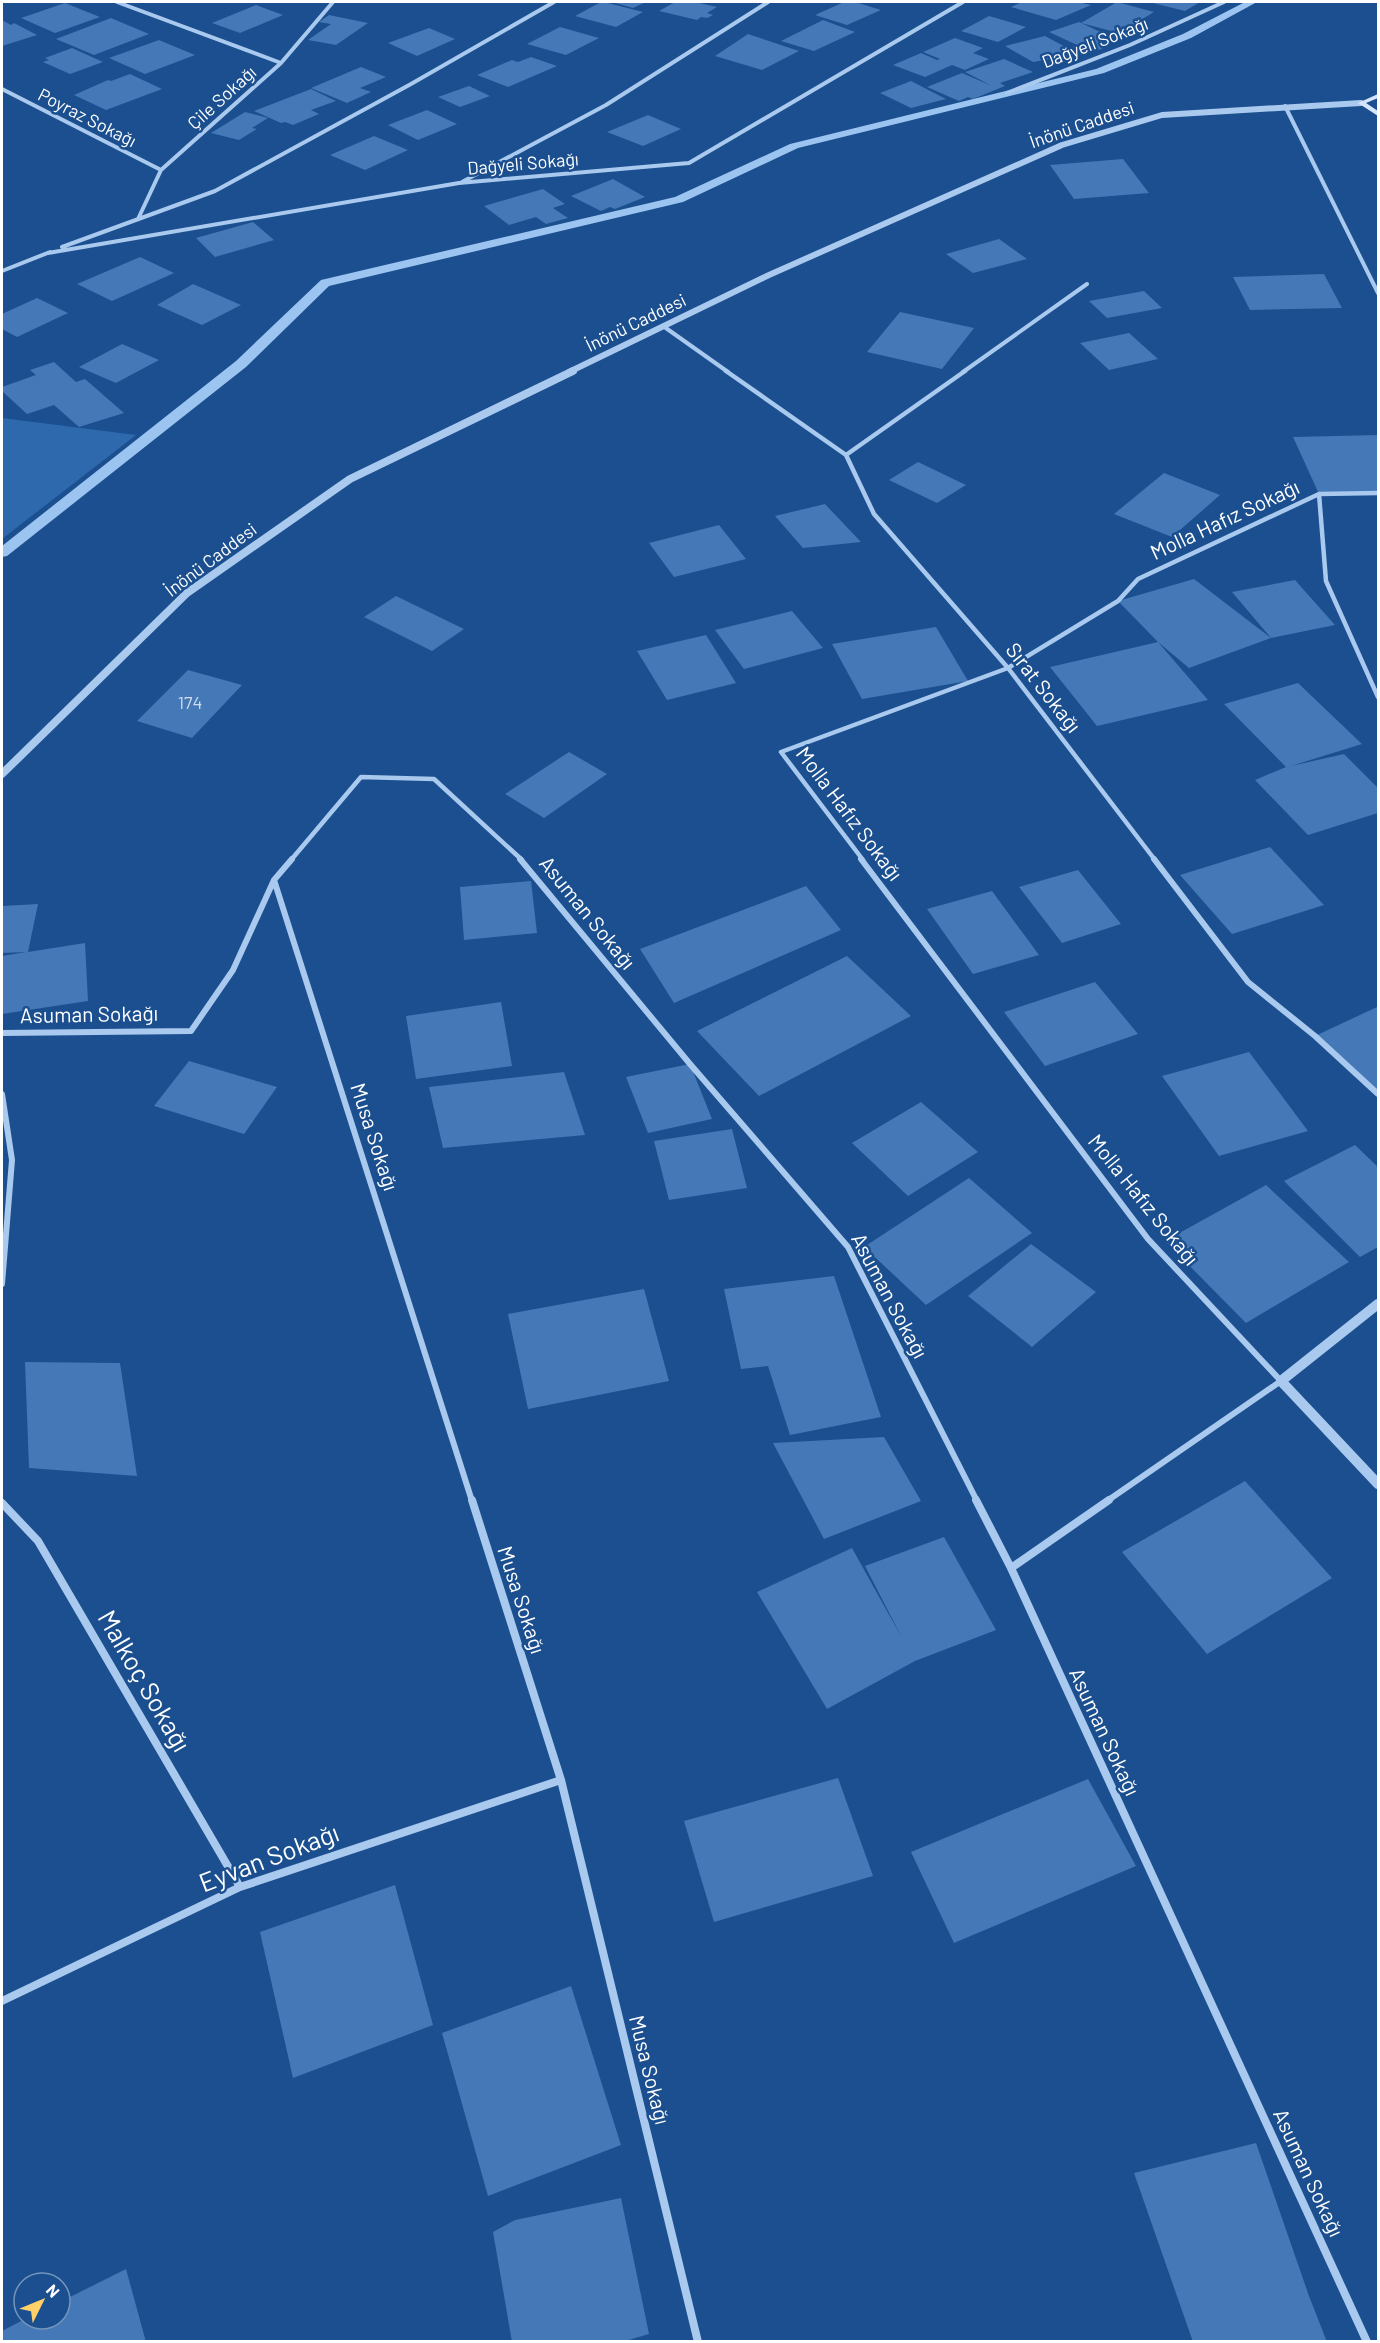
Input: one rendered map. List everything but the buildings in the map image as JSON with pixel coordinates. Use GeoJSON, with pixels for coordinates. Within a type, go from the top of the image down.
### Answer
{"type":"FeatureCollection","features":[{"type":"Feature","properties":{"kind":"main road","name":"İnönü Caddesi"},"geometry":{"type":"LineString","coordinates":[[1361,103],[1378,96]]}},
{"type":"Feature","properties":{"kind":"main road"},"geometry":{"type":"LineString","coordinates":[[1361,103],[1378,114]]}},
{"type":"Feature","properties":{"kind":"street"},"geometry":{"type":"LineString","coordinates":[[117,2],[281,63]]}},
{"type":"Feature","properties":{"kind":"street","name":"Çile Sokağı"},"geometry":{"type":"LineString","coordinates":[[138,219],[161,170],[281,63],[333,2]]}},
{"type":"Feature","properties":{"kind":"street"},"geometry":{"type":"LineString","coordinates":[[2,271],[215,191],[411,84],[554,2]]}},
{"type":"Feature","properties":{"kind":"street"},"geometry":{"type":"LineString","coordinates":[[459,183],[606,105],[768,2]]}},
{"type":"Feature","properties":{"kind":"street","name":"Dağyeli Sokağı"},"geometry":{"type":"LineString","coordinates":[[48,253],[459,183],[689,163],[963,2]]}},
{"type":"Feature","properties":{"kind":"street","name":"Dağyeli Sokağı"},"geometry":{"type":"LineString","coordinates":[[1008,93],[1130,45],[1224,2]]}},
{"type":"Feature","properties":{"kind":"street","name":"Poyraz Sokağı"},"geometry":{"type":"LineString","coordinates":[[2,89],[161,170]]}},
{"type":"Feature","properties":{"kind":"street","name":"İnönü Caddesi"},"geometry":{"type":"LineString","coordinates":[[2,774],[187,593],[350,479],[769,274],[1062,145],[1162,115],[1285,105],[1361,103]]}},
{"type":"Feature","properties":{"kind":"street"},"geometry":{"type":"LineString","coordinates":[[1285,105],[1378,293]]}},
{"type":"Feature","properties":{"kind":"street"},"geometry":{"type":"LineString","coordinates":[[846,455],[1087,285]]}},
{"type":"Feature","properties":{"kind":"street","name":"Sırat Sokağı"},"geometry":{"type":"LineString","coordinates":[[663,326],[846,455],[874,514],[1008,668],[1248,982],[1315,1036],[1378,1094]]}},
{"type":"Feature","properties":{"kind":"street","name":"Molla Hafız Sokağı"},"geometry":{"type":"LineString","coordinates":[[1281,1381],[1148,1239],[781,752],[1008,668],[1118,601],[1138,579],[1318,494],[1378,493]]}},
{"type":"Feature","properties":{"kind":"street"},"geometry":{"type":"LineString","coordinates":[[1318,494],[1326,581],[1378,697]]}},
{"type":"Feature","properties":{"kind":"street","name":"Asuman Sokağı"},"geometry":{"type":"LineString","coordinates":[[2,1033],[191,1031],[233,970],[274,880],[360,777],[434,780],[524,862],[690,1064],[848,1247],[1011,1568],[1367,2342]]}},
{"type":"Feature","properties":{"kind":"street","name":"Musa Sokağı"},"geometry":{"type":"LineString","coordinates":[[274,880],[561,1780],[698,2342]]}},
{"type":"Feature","properties":{"kind":"street"},"geometry":{"type":"LineString","coordinates":[[2,1094],[12,1160],[2,1284]]}},
{"type":"Feature","properties":{"kind":"street"},"geometry":{"type":"LineString","coordinates":[[1011,1568],[1281,1381],[1378,1304]]}},
{"type":"Feature","properties":{"kind":"street"},"geometry":{"type":"LineString","coordinates":[[1281,1381],[1378,1484]]}},
{"type":"Feature","properties":{"kind":"street","name":"Malkoç Sokağı"},"geometry":{"type":"LineString","coordinates":[[2,1503],[38,1541],[240,1887]]}},
{"type":"Feature","properties":{"kind":"street","name":"Eyvan Sokağı"},"geometry":{"type":"LineString","coordinates":[[2,2001],[240,1887],[561,1780]]}},
{"type":"Feature","properties":{"kind":"shaded area"},"geometry":{"type":"Polygon","coordinates":[[[2,418],[136,435],[2,539],[2,418]]]}},
{"type":"Feature","properties":{"kind":"waterway"},"geometry":{"type":"LineString","coordinates":[[2,553],[241,364],[325,283],[679,200],[794,146],[1100,71],[1187,36],[1252,2]]}}]}
